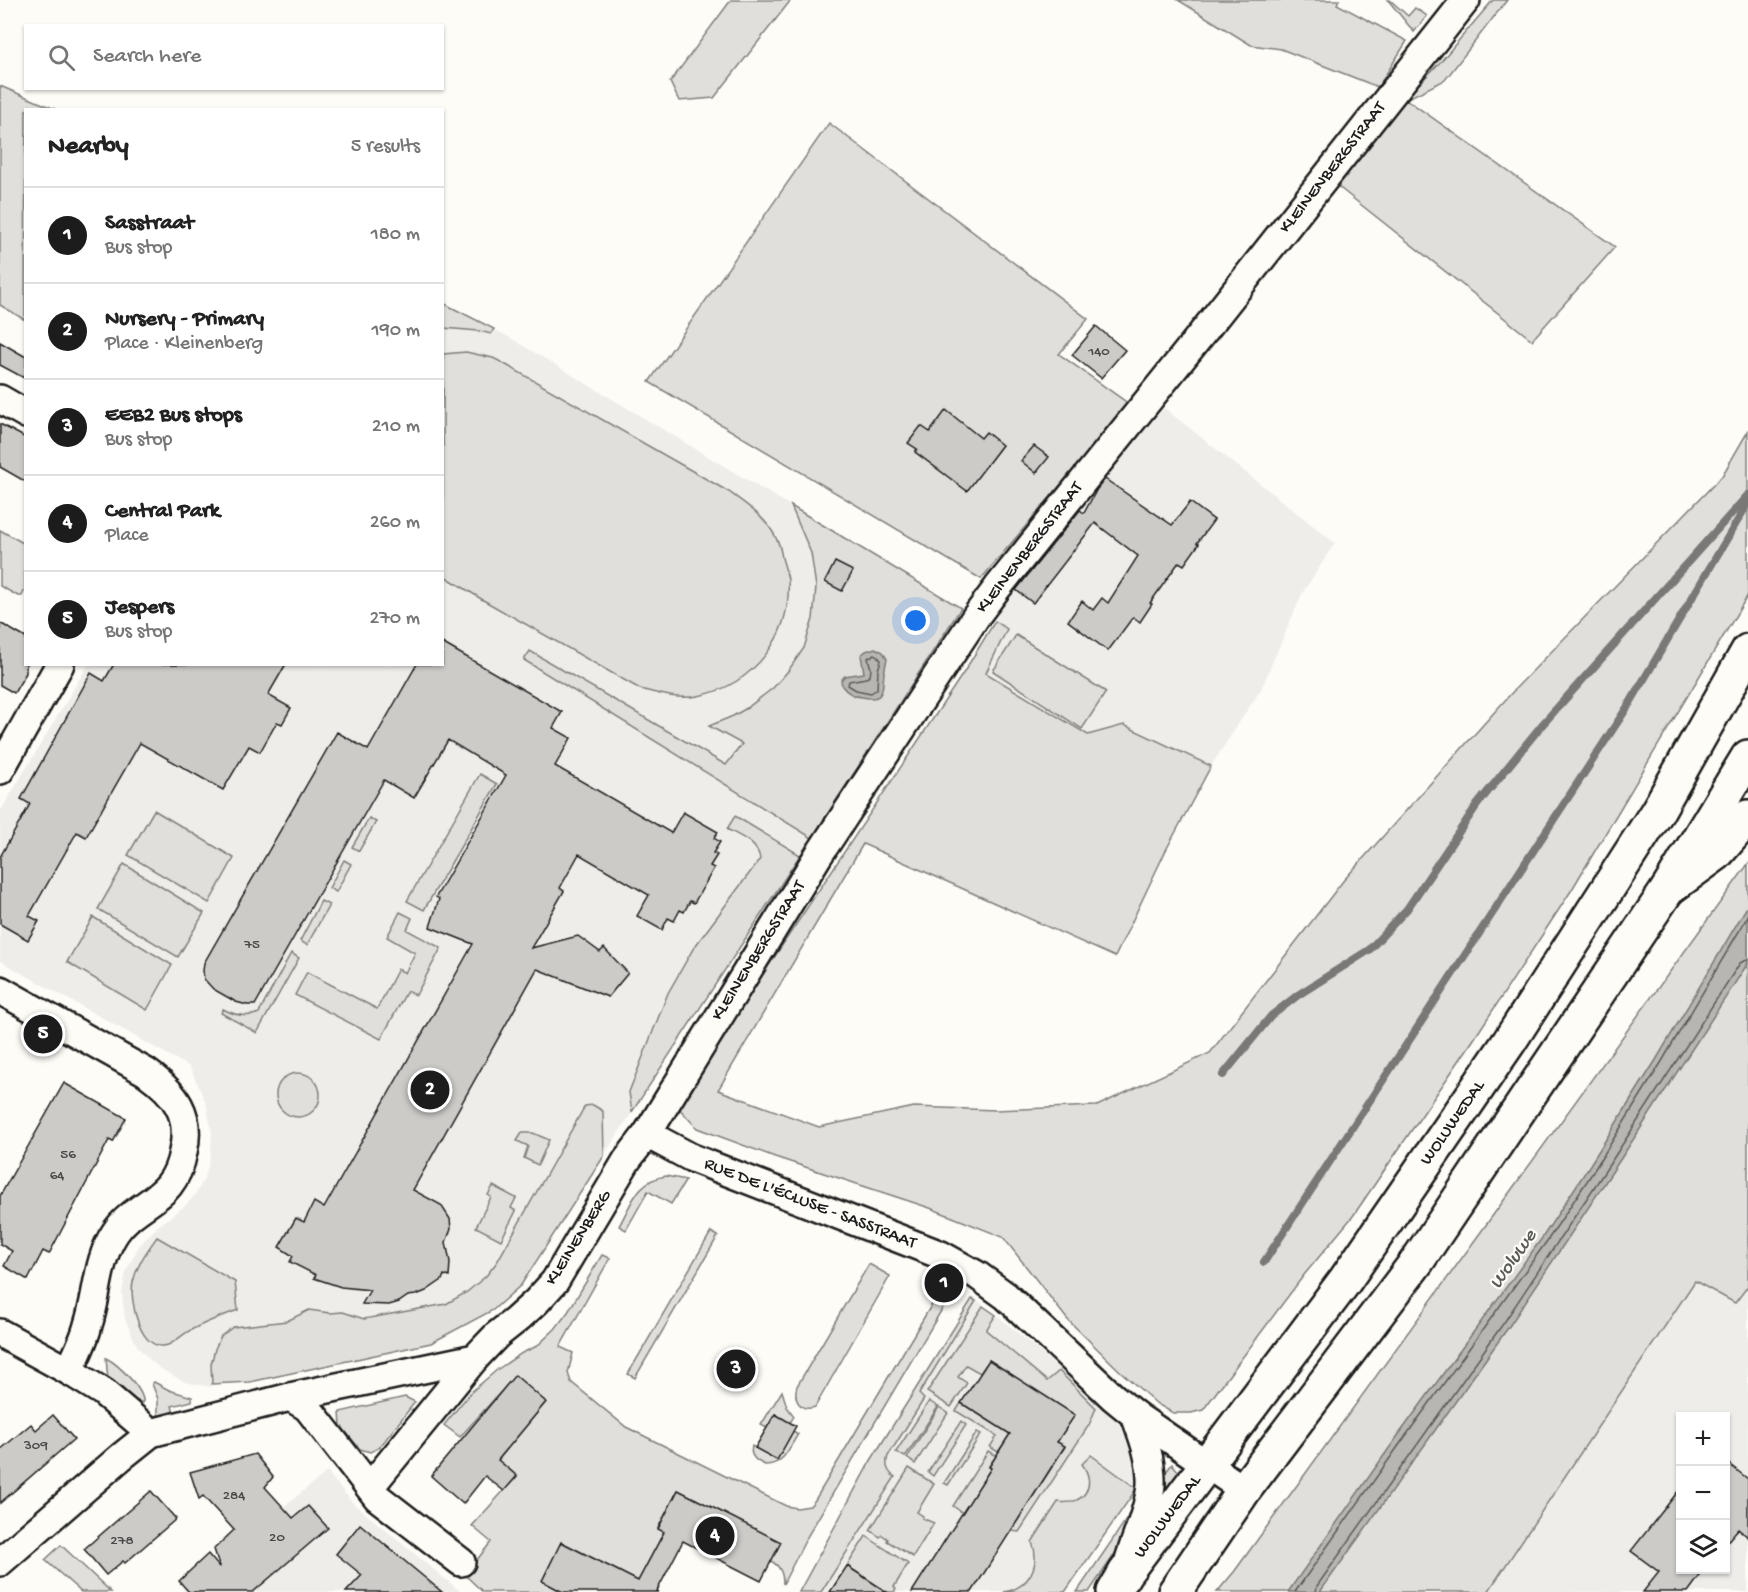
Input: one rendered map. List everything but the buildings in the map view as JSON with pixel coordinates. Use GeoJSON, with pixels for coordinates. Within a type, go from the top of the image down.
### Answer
{"type":"FeatureCollection","features":[{"type":"Feature","properties":{"kind":"main road","name":"WOLUWEDAL"},"geometry":{"type":"LineString","coordinates":[[1119,1582],[1344,1282],[1509,1042],[1657,812],[1748,651]]}},
{"type":"Feature","properties":{"kind":"main road"},"geometry":{"type":"LineString","coordinates":[[1175,1592],[1244,1490],[1418,1260],[1668,889],[1748,757]]}},
{"type":"Feature","properties":{"kind":"main road"},"geometry":{"type":"LineString","coordinates":[[1668,889],[1716,854],[1748,817]]}},
{"type":"Feature","properties":{"kind":"street","name":"KLEINENBERGSTRAAT"},"geometry":{"type":"LineString","coordinates":[[647,1134],[818,856],[977,615],[1466,0]]}},
{"type":"Feature","properties":{"kind":"street"},"geometry":{"type":"LineString","coordinates":[[0,399],[24,413]]}},
{"type":"Feature","properties":{"kind":"street"},"geometry":{"type":"LineString","coordinates":[[3,757],[59,666]]}},
{"type":"Feature","properties":{"kind":"street"},"geometry":{"type":"LineString","coordinates":[[0,990],[146,1072],[162,1084],[177,1101],[185,1118],[186,1142],[180,1168],[169,1186],[132,1213],[115,1233],[102,1261],[89,1323],[81,1347],[69,1371]]}},
{"type":"Feature","properties":{"kind":"street","name":"KLEINENBERG"},"geometry":{"type":"LineString","coordinates":[[370,1487],[475,1358],[496,1335],[536,1302],[555,1281],[627,1160],[647,1134]]}},
{"type":"Feature","properties":{"kind":"street","name":"RUE DE L'ÉCLUSE - SASSTRAAT"},"geometry":{"type":"LineString","coordinates":[[647,1134],[692,1158],[941,1255],[977,1275],[1006,1296],[1135,1415],[1244,1490]]}},
{"type":"Feature","properties":{"kind":"street"},"geometry":{"type":"LineString","coordinates":[[0,1334],[103,1392],[151,1433]]}},
{"type":"Feature","properties":{"kind":"street"},"geometry":{"type":"LineString","coordinates":[[0,1562],[151,1433],[290,1397],[475,1358]]}},
{"type":"Feature","properties":{"kind":"street"},"geometry":{"type":"LineString","coordinates":[[290,1397],[307,1407],[377,1497],[460,1562]]}},
{"type":"Feature","properties":{"kind":"street"},"geometry":{"type":"LineString","coordinates":[[1119,1582],[1147,1509],[1151,1483],[1147,1451],[1135,1415]]}},
{"type":"Feature","properties":{"kind":"shaded area"},"geometry":{"type":"Polygon","coordinates":[[[731,0],[791,0],[714,98],[679,101],[670,82],[731,0]]]}},
{"type":"Feature","properties":{"kind":"shaded area"},"geometry":{"type":"Polygon","coordinates":[[[1178,0],[1339,0],[1337,4],[1407,41],[1378,87],[1281,49],[1251,45],[1178,0]]]}},
{"type":"Feature","properties":{"kind":"shaded area"},"geometry":{"type":"Polygon","coordinates":[[[1388,0],[1408,16],[1415,8],[1427,16],[1414,32],[1388,0]]]}},
{"type":"Feature","properties":{"kind":"shaded area"},"geometry":{"type":"Polygon","coordinates":[[[1493,0],[1507,0],[1445,80],[1406,99],[1615,247],[1532,340],[1336,185],[1405,99],[1493,0]]]}},
{"type":"Feature","properties":{"kind":"shaded area"},"geometry":{"type":"Polygon","coordinates":[[[0,86],[53,108],[24,108],[24,319],[0,305],[0,86]]]}},
{"type":"Feature","properties":{"kind":"shaded area"},"geometry":{"type":"Polygon","coordinates":[[[829,123],[1088,319],[1059,354],[1129,404],[981,579],[649,382],[829,123]]]}},
{"type":"Feature","properties":{"kind":"shaded area"},"geometry":{"type":"Polygon","coordinates":[[[444,304],[507,336],[961,608],[521,1285],[493,1310],[431,1343],[250,1382],[212,1384],[211,1387],[185,1382],[161,1369],[149,1359],[137,1346],[125,1319],[122,1294],[126,1271],[139,1246],[157,1227],[186,1205],[203,1181],[211,1152],[212,1132],[206,1103],[190,1067],[0,961],[0,812],[87,666],[444,666],[444,304]]]}},
{"type":"Feature","properties":{"kind":"shaded area"},"geometry":{"type":"Polygon","coordinates":[[[444,304],[494,329],[491,334],[444,328],[444,304]]]}},
{"type":"Feature","properties":{"kind":"shaded area"},"geometry":{"type":"Polygon","coordinates":[[[466,352],[501,362],[729,492],[763,519],[780,546],[788,580],[788,601],[784,620],[766,655],[736,681],[698,696],[676,697],[640,689],[444,576],[444,354],[466,352]]]}},
{"type":"Feature","properties":{"kind":"shaded area"},"geometry":{"type":"Polygon","coordinates":[[[1164,408],[1335,543],[1302,594],[1261,689],[1211,766],[1124,725],[1088,735],[986,673],[1007,630],[995,621],[1010,584],[1164,408]]]}},
{"type":"Feature","properties":{"kind":"shaded area"},"geometry":{"type":"Polygon","coordinates":[[[1748,431],[1748,595],[1571,891],[1472,1042],[1353,1216],[1304,1275],[1203,1410],[1173,1413],[1157,1404],[1067,1319],[1003,1237],[930,1208],[775,1157],[697,1128],[676,1105],[964,672],[995,621],[1007,629],[986,673],[1088,735],[1124,725],[1211,766],[1166,850],[1115,957],[863,844],[718,1090],[819,1127],[914,1107],[996,1110],[1097,1106],[1210,1053],[1343,881],[1516,688],[1722,476],[1748,431]]]}},
{"type":"Feature","properties":{"kind":"shaded area"},"geometry":{"type":"Polygon","coordinates":[[[791,506],[961,608],[812,838],[524,660],[530,651],[726,765],[742,744],[709,726],[747,708],[773,688],[804,648],[813,619],[816,587],[811,553],[791,506]]]}},
{"type":"Feature","properties":{"kind":"shaded area"},"geometry":{"type":"Polygon","coordinates":[[[0,530],[24,543],[24,591],[22,596],[18,596],[0,586],[0,530]]]}},
{"type":"Feature","properties":{"kind":"shaded area"},"geometry":{"type":"Polygon","coordinates":[[[1016,635],[1106,692],[1082,729],[993,671],[1016,635]]]}},
{"type":"Feature","properties":{"kind":"shaded area"},"geometry":{"type":"Polygon","coordinates":[[[480,774],[497,784],[424,910],[407,901],[480,774]]]}},
{"type":"Feature","properties":{"kind":"shaded area"},"geometry":{"type":"Polygon","coordinates":[[[154,810],[234,858],[209,903],[128,855],[154,810]]]}},
{"type":"Feature","properties":{"kind":"shaded area"},"geometry":{"type":"Polygon","coordinates":[[[735,816],[800,855],[632,1112],[629,1092],[668,993],[693,949],[760,859],[759,853],[752,845],[727,829],[735,816]]]}},
{"type":"Feature","properties":{"kind":"shaded area"},"geometry":{"type":"Polygon","coordinates":[[[369,818],[376,822],[359,851],[352,847],[369,818]]]}},
{"type":"Feature","properties":{"kind":"shaded area"},"geometry":{"type":"Polygon","coordinates":[[[344,860],[351,864],[336,892],[329,888],[344,860]]]}},
{"type":"Feature","properties":{"kind":"shaded area"},"geometry":{"type":"Polygon","coordinates":[[[124,864],[204,913],[178,957],[98,909],[124,864]]]}},
{"type":"Feature","properties":{"kind":"shaded area"},"geometry":{"type":"Polygon","coordinates":[[[1748,864],[1748,1286],[1735,1303],[1695,1281],[1488,1592],[1217,1592],[1234,1572],[1748,864]]]}},
{"type":"Feature","properties":{"kind":"shaded area"},"geometry":{"type":"Polygon","coordinates":[[[321,901],[329,905],[307,945],[300,941],[321,901]]]}},
{"type":"Feature","properties":{"kind":"shaded area"},"geometry":{"type":"Polygon","coordinates":[[[400,912],[412,918],[407,930],[441,948],[416,995],[407,991],[381,1039],[295,995],[307,972],[377,1009],[398,969],[405,973],[415,953],[387,937],[400,912]]]}},
{"type":"Feature","properties":{"kind":"shaded area"},"geometry":{"type":"Polygon","coordinates":[[[93,917],[172,965],[147,1010],[67,962],[93,917]]]}},
{"type":"Feature","properties":{"kind":"shaded area"},"geometry":{"type":"Polygon","coordinates":[[[291,953],[299,958],[257,1033],[221,1013],[223,1009],[241,1015],[259,1013],[291,953]]]}},
{"type":"Feature","properties":{"kind":"shaded area"},"geometry":{"type":"Polygon","coordinates":[[[298,1073],[314,1079],[320,1095],[314,1111],[298,1117],[282,1111],[276,1095],[282,1079],[298,1073]]]}},
{"type":"Feature","properties":{"kind":"shaded area"},"geometry":{"type":"Polygon","coordinates":[[[593,1105],[603,1111],[604,1156],[521,1285],[493,1310],[431,1343],[250,1382],[212,1384],[211,1364],[215,1349],[221,1336],[233,1327],[287,1321],[309,1310],[343,1312],[364,1319],[446,1304],[467,1292],[486,1276],[497,1262],[585,1106],[593,1105]]]}},
{"type":"Feature","properties":{"kind":"shaded area"},"geometry":{"type":"Polygon","coordinates":[[[522,1133],[533,1133],[549,1140],[538,1165],[524,1158],[528,1146],[517,1141],[522,1133]]]}},
{"type":"Feature","properties":{"kind":"shaded area"},"geometry":{"type":"Polygon","coordinates":[[[666,1176],[686,1180],[671,1204],[648,1191],[626,1230],[619,1226],[636,1194],[648,1182],[666,1176]]]}},
{"type":"Feature","properties":{"kind":"shaded area"},"geometry":{"type":"Polygon","coordinates":[[[493,1186],[516,1198],[511,1208],[516,1211],[501,1240],[476,1227],[491,1197],[488,1195],[493,1186]]]}},
{"type":"Feature","properties":{"kind":"shaded area"},"geometry":{"type":"Polygon","coordinates":[[[711,1232],[718,1236],[635,1378],[628,1374],[711,1232]]]}},
{"type":"Feature","properties":{"kind":"shaded area"},"geometry":{"type":"Polygon","coordinates":[[[157,1237],[235,1282],[238,1310],[188,1331],[168,1345],[158,1346],[150,1341],[138,1324],[132,1290],[140,1264],[157,1237]]]}},
{"type":"Feature","properties":{"kind":"shaded area"},"geometry":{"type":"Polygon","coordinates":[[[602,1255],[610,1258],[560,1347],[573,1353],[568,1373],[571,1382],[626,1427],[786,1506],[797,1508],[810,1506],[815,1500],[944,1284],[953,1287],[954,1289],[807,1537],[783,1584],[780,1570],[771,1561],[780,1542],[678,1490],[658,1528],[664,1532],[638,1581],[562,1542],[542,1581],[559,1590],[558,1592],[483,1592],[465,1575],[491,1542],[472,1526],[517,1476],[498,1460],[546,1402],[515,1376],[460,1437],[444,1425],[470,1393],[498,1369],[537,1346],[555,1329],[568,1312],[602,1255]]]}},
{"type":"Feature","properties":{"kind":"shaded area"},"geometry":{"type":"Polygon","coordinates":[[[869,1264],[890,1276],[815,1407],[805,1408],[797,1400],[797,1386],[869,1264]]]}},
{"type":"Feature","properties":{"kind":"shaded area"},"geometry":{"type":"Polygon","coordinates":[[[1696,1281],[1735,1303],[1748,1286],[1748,1592],[1488,1592],[1696,1281]]]}},
{"type":"Feature","properties":{"kind":"shaded area"},"geometry":{"type":"Polygon","coordinates":[[[973,1297],[1099,1403],[1130,1436],[1139,1455],[1136,1488],[1066,1592],[800,1592],[940,1349],[973,1297]]]}},
{"type":"Feature","properties":{"kind":"shaded area"},"geometry":{"type":"Polygon","coordinates":[[[972,1299],[976,1301],[919,1394],[924,1399],[888,1456],[887,1468],[895,1477],[821,1592],[799,1592],[870,1462],[972,1299]]]}},
{"type":"Feature","properties":{"kind":"shaded area"},"geometry":{"type":"Polygon","coordinates":[[[983,1306],[996,1315],[986,1330],[1047,1381],[1059,1371],[1096,1408],[1089,1425],[1019,1532],[1011,1531],[1065,1447],[1057,1442],[1074,1415],[989,1360],[980,1373],[966,1365],[958,1377],[967,1383],[951,1407],[927,1392],[983,1306]]]}},
{"type":"Feature","properties":{"kind":"shaded area"},"geometry":{"type":"Polygon","coordinates":[[[106,1358],[124,1371],[140,1391],[143,1403],[128,1397],[108,1381],[106,1358]]]}},
{"type":"Feature","properties":{"kind":"shaded area"},"geometry":{"type":"Polygon","coordinates":[[[154,1382],[169,1390],[192,1397],[192,1401],[172,1406],[175,1417],[160,1418],[158,1399],[152,1384],[154,1382]]]}},
{"type":"Feature","properties":{"kind":"shaded area"},"geometry":{"type":"Polygon","coordinates":[[[782,1391],[787,1407],[794,1416],[790,1423],[775,1414],[767,1428],[761,1425],[782,1391]]]}},
{"type":"Feature","properties":{"kind":"shaded area"},"geometry":{"type":"Polygon","coordinates":[[[405,1397],[415,1402],[379,1448],[370,1452],[360,1449],[341,1426],[340,1412],[405,1397]]]}},
{"type":"Feature","properties":{"kind":"shaded area"},"geometry":{"type":"Polygon","coordinates":[[[929,1401],[938,1407],[905,1457],[896,1452],[929,1401]]]}},
{"type":"Feature","properties":{"kind":"shaded area"},"geometry":{"type":"Polygon","coordinates":[[[961,1403],[1010,1434],[998,1452],[990,1447],[997,1436],[956,1411],[961,1403]]]}},
{"type":"Feature","properties":{"kind":"shaded area"},"geometry":{"type":"Polygon","coordinates":[[[939,1407],[948,1413],[915,1464],[907,1458],[939,1407]]]}},
{"type":"Feature","properties":{"kind":"shaded area"},"geometry":{"type":"Polygon","coordinates":[[[961,1421],[966,1425],[933,1476],[928,1472],[961,1421]]]}},
{"type":"Feature","properties":{"kind":"shaded area"},"geometry":{"type":"Polygon","coordinates":[[[793,1431],[798,1434],[785,1455],[777,1462],[765,1465],[752,1455],[752,1446],[777,1460],[793,1431]]]}},
{"type":"Feature","properties":{"kind":"shaded area"},"geometry":{"type":"Polygon","coordinates":[[[977,1432],[981,1434],[948,1485],[944,1483],[977,1432]]]}},
{"type":"Feature","properties":{"kind":"shaded area"},"geometry":{"type":"Polygon","coordinates":[[[988,1451],[996,1456],[963,1513],[953,1506],[988,1451]]]}},
{"type":"Feature","properties":{"kind":"shaded area"},"geometry":{"type":"Polygon","coordinates":[[[1091,1455],[1136,1488],[1135,1491],[1065,1592],[1004,1592],[1020,1586],[1031,1574],[1035,1559],[1032,1542],[1058,1502],[1075,1501],[1085,1493],[1089,1480],[1082,1464],[1091,1455]]]}},
{"type":"Feature","properties":{"kind":"shaded area"},"geometry":{"type":"Polygon","coordinates":[[[1172,1464],[1180,1473],[1180,1479],[1165,1502],[1160,1491],[1160,1482],[1172,1464]]]}},
{"type":"Feature","properties":{"kind":"shaded area"},"geometry":{"type":"Polygon","coordinates":[[[909,1468],[934,1484],[917,1512],[923,1516],[922,1518],[934,1523],[913,1557],[887,1541],[888,1539],[882,1535],[880,1537],[870,1530],[909,1468]]]}},
{"type":"Feature","properties":{"kind":"shaded area"},"geometry":{"type":"Polygon","coordinates":[[[327,1472],[353,1503],[461,1592],[185,1592],[183,1589],[327,1472]]]}},
{"type":"Feature","properties":{"kind":"shaded area"},"geometry":{"type":"Polygon","coordinates":[[[1134,1508],[1123,1542],[1089,1592],[1077,1592],[1134,1508]]]}},
{"type":"Feature","properties":{"kind":"shaded area"},"geometry":{"type":"Polygon","coordinates":[[[866,1536],[908,1564],[894,1587],[896,1589],[894,1592],[887,1592],[847,1566],[866,1536]]]}},
{"type":"Feature","properties":{"kind":"shaded area"},"geometry":{"type":"Polygon","coordinates":[[[61,1545],[111,1592],[81,1592],[45,1560],[61,1545]]]}},
{"type":"Feature","properties":{"kind":"water"},"geometry":{"type":"Polygon","coordinates":[[[875,648],[883,652],[887,659],[881,693],[875,698],[850,694],[842,686],[841,680],[845,676],[864,673],[861,655],[875,648]]]}},
{"type":"Feature","properties":{"kind":"water"},"geometry":{"type":"Polygon","coordinates":[[[1748,905],[1748,963],[1510,1325],[1320,1592],[1288,1592],[1542,1238],[1656,1060],[1748,905]]]}},
{"type":"Feature","properties":{"kind":"waterway"},"geometry":{"type":"LineString","coordinates":[[1223,1075],[1271,1016],[1298,995],[1369,950],[1407,909],[1477,805],[1541,726],[1748,495]]}},
{"type":"Feature","properties":{"kind":"waterway"},"geometry":{"type":"LineString","coordinates":[[1264,1262],[1630,703],[1748,503]]}},
{"type":"Feature","properties":{"kind":"place","name":"Jespers"},"geometry":{"type":"Point","coordinates":[43,1034]}},
{"type":"Feature","properties":{"kind":"place","name":"Nursery - Primary"},"geometry":{"type":"Point","coordinates":[430,1090]}},
{"type":"Feature","properties":{"kind":"place","name":"Sasstraat"},"geometry":{"type":"Point","coordinates":[944,1283]}},
{"type":"Feature","properties":{"kind":"place","name":"EEB2 Bus stops"},"geometry":{"type":"Point","coordinates":[736,1369]}},
{"type":"Feature","properties":{"kind":"place","name":"Central Park"},"geometry":{"type":"Point","coordinates":[715,1536]}},
{"type":"Feature","properties":{"kind":"water label","name":"Woluwe"},"geometry":{"type":"Point","coordinates":[1514,1260]}}]}
